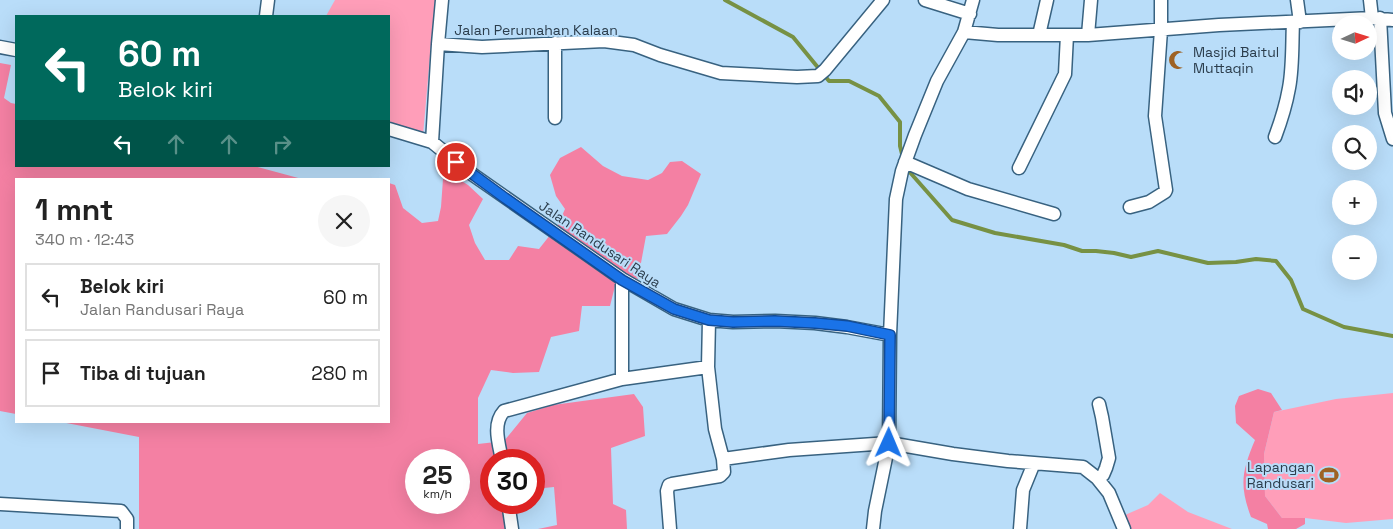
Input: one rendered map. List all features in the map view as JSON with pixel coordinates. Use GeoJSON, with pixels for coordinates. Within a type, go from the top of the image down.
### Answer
{"type":"FeatureCollection","features":[{"type":"Feature","properties":{"kind":"street"},"geometry":{"type":"LineString","coordinates":[[266,15],[268,0]]}},
{"type":"Feature","properties":{"kind":"street","name":"Jalan Perumahan Kalaan"},"geometry":{"type":"LineString","coordinates":[[432,142],[442,0]]}},
{"type":"Feature","properties":{"kind":"street","name":"Jalan Perumahan Kalaan"},"geometry":{"type":"LineString","coordinates":[[438,44],[482,47],[604,41],[634,45],[720,73],[797,77],[822,73],[882,0]]}},
{"type":"Feature","properties":{"kind":"street"},"geometry":{"type":"LineString","coordinates":[[925,0],[970,14]]}},
{"type":"Feature","properties":{"kind":"street"},"geometry":{"type":"LineString","coordinates":[[873,529],[889,443],[890,335],[896,199],[905,164],[937,81],[964,32],[973,0]]}},
{"type":"Feature","properties":{"kind":"street"},"geometry":{"type":"LineString","coordinates":[[1038,35],[1046,0]]}},
{"type":"Feature","properties":{"kind":"street"},"geometry":{"type":"LineString","coordinates":[[1088,35],[1091,0]]}},
{"type":"Feature","properties":{"kind":"street"},"geometry":{"type":"LineString","coordinates":[[1130,206],[1149,202],[1166,190],[1155,116],[1162,0]]}},
{"type":"Feature","properties":{"kind":"street"},"geometry":{"type":"LineString","coordinates":[[1275,137],[1289,88],[1297,0]]}},
{"type":"Feature","properties":{"kind":"street"},"geometry":{"type":"LineString","coordinates":[[1370,0],[1375,15]]}},
{"type":"Feature","properties":{"kind":"street"},"geometry":{"type":"LineString","coordinates":[[1378,18],[1393,20]]}},
{"type":"Feature","properties":{"kind":"street"},"geometry":{"type":"LineString","coordinates":[[964,32],[998,35],[1088,35],[1219,25],[1332,20]]}},
{"type":"Feature","properties":{"kind":"street"},"geometry":{"type":"LineString","coordinates":[[1020,168],[1065,74],[1067,35]]}},
{"type":"Feature","properties":{"kind":"street"},"geometry":{"type":"LineString","coordinates":[[1378,39],[1385,114],[1393,139]]}},
{"type":"Feature","properties":{"kind":"street"},"geometry":{"type":"LineString","coordinates":[[555,43],[555,118]]}},
{"type":"Feature","properties":{"kind":"street"},"geometry":{"type":"LineString","coordinates":[[0,47],[15,50]]}},
{"type":"Feature","properties":{"kind":"street"},"geometry":{"type":"LineString","coordinates":[[390,129],[432,142]]}},
{"type":"Feature","properties":{"kind":"street","name":"Jalan Randusari Raya"},"geometry":{"type":"LineString","coordinates":[[432,142],[491,188],[622,280],[674,309],[709,320],[815,323],[847,326],[890,335]]}},
{"type":"Feature","properties":{"kind":"street"},"geometry":{"type":"LineString","coordinates":[[905,164],[968,189],[1054,214]]}},
{"type":"Feature","properties":{"kind":"street"},"geometry":{"type":"LineString","coordinates":[[622,280],[622,379]]}},
{"type":"Feature","properties":{"kind":"street"},"geometry":{"type":"LineString","coordinates":[[670,529],[667,491],[669,485],[720,476],[724,472],[723,459],[715,430],[708,366],[709,320]]}},
{"type":"Feature","properties":{"kind":"street"},"geometry":{"type":"LineString","coordinates":[[500,449],[497,431],[499,416],[504,411],[622,379],[708,366]]}},
{"type":"Feature","properties":{"kind":"street"},"geometry":{"type":"LineString","coordinates":[[1097,478],[1103,475],[1109,458],[1099,404]]}},
{"type":"Feature","properties":{"kind":"street"},"geometry":{"type":"LineString","coordinates":[[723,459],[789,450],[889,443],[1008,461],[1083,467],[1097,478],[1109,493],[1124,529]]}},
{"type":"Feature","properties":{"kind":"street"},"geometry":{"type":"LineString","coordinates":[[1020,529],[1023,490],[1034,463]]}},
{"type":"Feature","properties":{"kind":"street"},"geometry":{"type":"LineString","coordinates":[[0,504],[121,511],[127,519],[127,529]]}},
{"type":"Feature","properties":{"kind":"street"},"geometry":{"type":"LineString","coordinates":[[510,514],[512,529]]}},
{"type":"Feature","properties":{"kind":"shaded area"},"geometry":{"type":"Polygon","coordinates":[[[335,0],[435,0],[423,135],[390,124],[390,15],[327,15],[335,0]]]}},
{"type":"Feature","properties":{"kind":"shaded area"},"geometry":{"type":"Polygon","coordinates":[[[0,63],[11,65],[4,98],[15,104],[15,167],[258,167],[298,178],[15,178],[15,414],[0,411],[0,63]]]}},
{"type":"Feature","properties":{"kind":"shaded area"},"geometry":{"type":"Polygon","coordinates":[[[581,147],[603,166],[622,176],[648,180],[662,173],[670,162],[682,161],[701,174],[688,205],[667,234],[646,236],[638,279],[630,277],[615,286],[610,306],[582,306],[579,331],[551,337],[539,372],[513,373],[491,370],[478,398],[478,444],[504,441],[527,413],[553,405],[634,394],[643,407],[645,436],[611,448],[613,504],[626,510],[627,529],[538,529],[557,525],[554,487],[545,488],[545,449],[480,449],[480,514],[503,514],[505,529],[139,529],[139,437],[66,423],[390,423],[390,183],[395,185],[403,208],[422,223],[438,221],[443,179],[452,175],[468,185],[483,199],[469,225],[475,243],[485,260],[509,260],[518,246],[539,249],[558,225],[565,209],[556,196],[550,175],[560,158],[581,147]]]}},
{"type":"Feature","properties":{"kind":"shaded area"},"geometry":{"type":"Polygon","coordinates":[[[1258,389],[1271,393],[1282,410],[1274,412],[1264,454],[1265,496],[1282,518],[1305,518],[1305,524],[1296,529],[1268,529],[1267,524],[1251,517],[1247,506],[1244,478],[1247,461],[1255,440],[1236,423],[1235,406],[1239,396],[1258,389]]]}},
{"type":"Feature","properties":{"kind":"shaded area","name":"Lapangan Randusari"},"geometry":{"type":"Polygon","coordinates":[[[1393,393],[1393,519],[1346,523],[1305,518],[1282,518],[1265,496],[1264,454],[1274,412],[1336,399],[1393,393]]]}},
{"type":"Feature","properties":{"kind":"shaded area"},"geometry":{"type":"Polygon","coordinates":[[[1160,493],[1188,512],[1232,529],[1131,529],[1125,515],[1148,505],[1160,493]]]}},
{"type":"Feature","properties":{"kind":"waterway"},"geometry":{"type":"LineString","coordinates":[[725,0],[793,37],[829,81],[849,81],[879,96],[900,122],[900,146],[903,158]]}},
{"type":"Feature","properties":{"kind":"waterway"},"geometry":{"type":"LineString","coordinates":[[907,169],[952,220],[995,233],[1064,245],[1082,251],[1114,253],[1131,257],[1158,251],[1208,263],[1256,259],[1276,261],[1291,280],[1303,309],[1344,327],[1393,336]]}},
{"type":"Feature","properties":{"kind":"place","name":"Masjid Baitul Muttaqin"},"geometry":{"type":"Point","coordinates":[1178,60]}},
{"type":"Feature","properties":{"kind":"place","name":"Lapangan Randusari"},"geometry":{"type":"Point","coordinates":[1329,475]}},
{"type":"Feature","properties":{"kind":"route"},"geometry":{"type":"LineString","coordinates":[[456,162],[622,280],[674,309],[709,320],[815,323],[847,326],[890,335],[889,443]]}}]}
